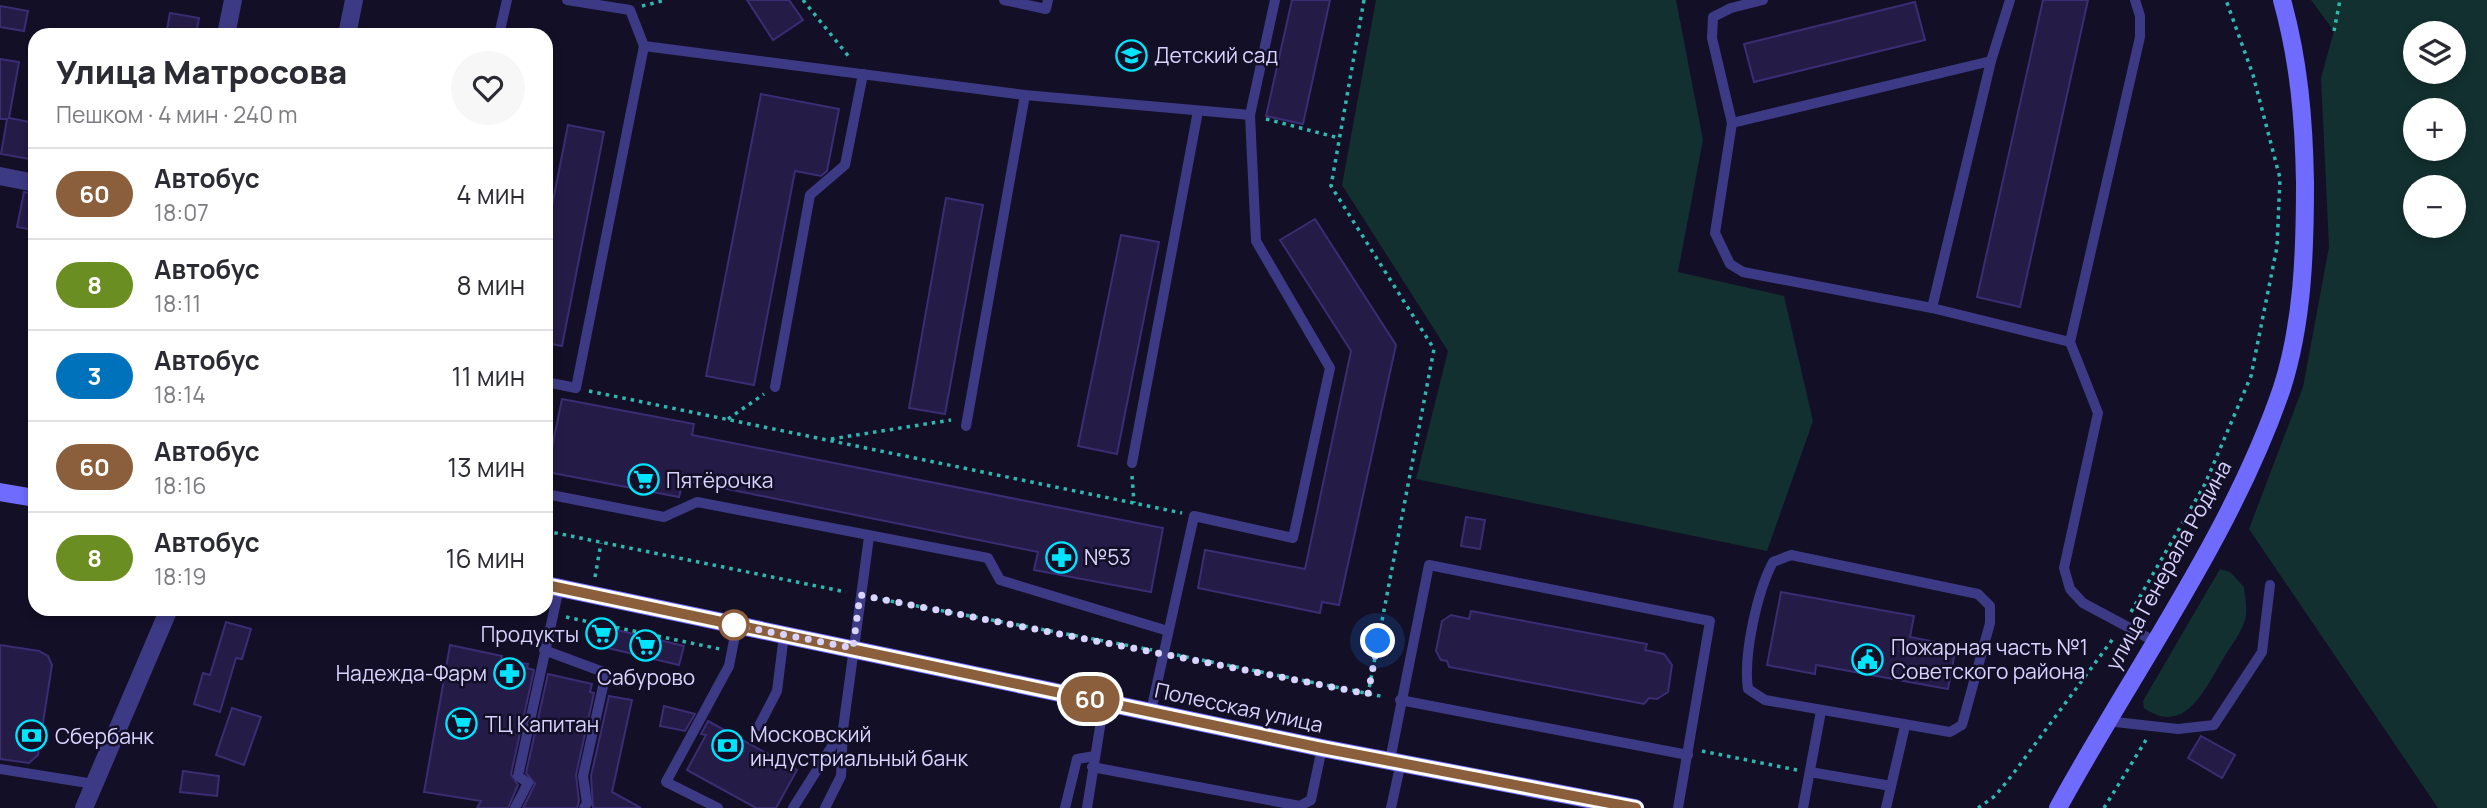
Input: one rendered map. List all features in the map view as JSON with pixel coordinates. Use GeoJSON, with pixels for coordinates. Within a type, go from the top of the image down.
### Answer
{"type":"FeatureCollection","features":[{"type":"Feature","properties":{"kind":"street"},"geometry":{"type":"LineString","coordinates":[[227,28],[233,0]]}},
{"type":"Feature","properties":{"kind":"street"},"geometry":{"type":"LineString","coordinates":[[348,28],[354,0]]}},
{"type":"Feature","properties":{"kind":"street","name":"улица Генерала Родина"},"geometry":{"type":"LineString","coordinates":[[2057,808],[2225,517],[2255,454],[2282,386],[2297,318],[2305,253],[2304,116],[2295,44],[2282,0]]}},
{"type":"Feature","properties":{"kind":"street"},"geometry":{"type":"LineString","coordinates":[[0,176],[28,182]]}},
{"type":"Feature","properties":{"kind":"street"},"geometry":{"type":"LineString","coordinates":[[0,492],[28,497]]}},
{"type":"Feature","properties":{"kind":"street","name":"Полесская улица"},"geometry":{"type":"LineString","coordinates":[[553,587],[1322,748],[1635,808]]}},
{"type":"Feature","properties":{"kind":"street"},"geometry":{"type":"LineString","coordinates":[[84,808],[166,616]]}},
{"type":"Feature","properties":{"kind":"lane"},"geometry":{"type":"LineString","coordinates":[[501,28],[507,0]]}},
{"type":"Feature","properties":{"kind":"lane"},"geometry":{"type":"LineString","coordinates":[[553,383],[576,388],[644,46],[631,5],[567,0]]}},
{"type":"Feature","properties":{"kind":"lane"},"geometry":{"type":"LineString","coordinates":[[1004,0],[1046,9],[1048,0]]}},
{"type":"Feature","properties":{"kind":"lane"},"geometry":{"type":"LineString","coordinates":[[1151,711],[1194,516],[1293,538],[1330,368],[1256,241],[1250,115],[1275,0]]}},
{"type":"Feature","properties":{"kind":"lane"},"geometry":{"type":"LineString","coordinates":[[1763,0],[1731,8],[1713,17],[1712,37],[1732,123],[1715,233],[1730,264],[1742,272],[1932,308],[2070,342]]}},
{"type":"Feature","properties":{"kind":"lane"},"geometry":{"type":"LineString","coordinates":[[1932,308],[1991,61],[2010,0]]}},
{"type":"Feature","properties":{"kind":"lane"},"geometry":{"type":"LineString","coordinates":[[2135,0],[2140,16],[2140,37],[2070,342],[2098,414],[2064,568],[2070,589],[2083,603],[2154,640]]}},
{"type":"Feature","properties":{"kind":"lane"},"geometry":{"type":"LineString","coordinates":[[644,46],[1025,95],[1250,115]]}},
{"type":"Feature","properties":{"kind":"lane"},"geometry":{"type":"LineString","coordinates":[[1732,123],[1991,61]]}},
{"type":"Feature","properties":{"kind":"lane"},"geometry":{"type":"LineString","coordinates":[[775,387],[810,195],[845,165],[863,74]]}},
{"type":"Feature","properties":{"kind":"lane"},"geometry":{"type":"LineString","coordinates":[[967,422],[1025,95]]}},
{"type":"Feature","properties":{"kind":"lane"},"geometry":{"type":"LineString","coordinates":[[1132,463],[1198,111]]}},
{"type":"Feature","properties":{"kind":"lane"},"geometry":{"type":"LineString","coordinates":[[553,495],[664,516],[696,502],[988,558],[1000,580],[1168,631]]}},
{"type":"Feature","properties":{"kind":"lane"},"geometry":{"type":"LineString","coordinates":[[825,808],[841,776],[843,729],[869,537]]}},
{"type":"Feature","properties":{"kind":"lane"},"geometry":{"type":"LineString","coordinates":[[1791,555],[1978,594],[1990,606],[1990,623],[1962,725],[1950,732],[1905,726],[1765,700],[1748,689],[1745,671],[1764,578],[1773,562],[1791,555]]}},
{"type":"Feature","properties":{"kind":"lane"},"geometry":{"type":"LineString","coordinates":[[1391,808],[1400,700],[1429,565],[1710,621],[1678,808]]}},
{"type":"Feature","properties":{"kind":"lane"},"geometry":{"type":"LineString","coordinates":[[2105,721],[2178,729],[2214,725],[2262,652],[2270,585]]}},
{"type":"Feature","properties":{"kind":"lane"},"geometry":{"type":"LineString","coordinates":[[514,808],[528,783],[518,776],[553,616]]}},
{"type":"Feature","properties":{"kind":"lane"},"geometry":{"type":"LineString","coordinates":[[718,808],[666,782],[729,666],[737,625]]}},
{"type":"Feature","properties":{"kind":"lane"},"geometry":{"type":"LineString","coordinates":[[759,726],[776,691],[784,635]]}},
{"type":"Feature","properties":{"kind":"lane"},"geometry":{"type":"LineString","coordinates":[[544,650],[606,673],[583,776],[587,803],[584,808]]}},
{"type":"Feature","properties":{"kind":"lane"},"geometry":{"type":"LineString","coordinates":[[1400,700],[1689,752]]}},
{"type":"Feature","properties":{"kind":"lane"},"geometry":{"type":"LineString","coordinates":[[1087,808],[1104,702]]}},
{"type":"Feature","properties":{"kind":"lane"},"geometry":{"type":"LineString","coordinates":[[1803,808],[1822,711]]}},
{"type":"Feature","properties":{"kind":"lane"},"geometry":{"type":"LineString","coordinates":[[1886,808],[1905,726]]}},
{"type":"Feature","properties":{"kind":"lane"},"geometry":{"type":"LineString","coordinates":[[793,808],[843,729]]}},
{"type":"Feature","properties":{"kind":"lane"},"geometry":{"type":"LineString","coordinates":[[1093,767],[1300,806],[1311,800],[1322,748]]}},
{"type":"Feature","properties":{"kind":"lane"},"geometry":{"type":"LineString","coordinates":[[1065,808],[1077,759],[1094,756]]}},
{"type":"Feature","properties":{"kind":"lane"},"geometry":{"type":"LineString","coordinates":[[0,769],[94,784]]}},
{"type":"Feature","properties":{"kind":"lane"},"geometry":{"type":"LineString","coordinates":[[1810,772],[1891,786]]}},
{"type":"Feature","properties":{"kind":"path"},"geometry":{"type":"LineString","coordinates":[[631,5],[666,0]]}},
{"type":"Feature","properties":{"kind":"path"},"geometry":{"type":"LineString","coordinates":[[803,0],[863,74]]}},
{"type":"Feature","properties":{"kind":"path"},"geometry":{"type":"LineString","coordinates":[[1364,0],[1331,186],[1434,349],[1368,694]]}},
{"type":"Feature","properties":{"kind":"path"},"geometry":{"type":"LineString","coordinates":[[1980,808],[1995,796],[2013,774],[2123,625],[2161,566],[2205,484],[2251,376],[2277,247],[2280,178],[2253,75],[2226,0]]}},
{"type":"Feature","properties":{"kind":"path"},"geometry":{"type":"LineString","coordinates":[[2334,31],[2340,0]]}},
{"type":"Feature","properties":{"kind":"path"},"geometry":{"type":"LineString","coordinates":[[1250,115],[1339,138]]}},
{"type":"Feature","properties":{"kind":"path"},"geometry":{"type":"LineString","coordinates":[[728,419],[775,387]]}},
{"type":"Feature","properties":{"kind":"path"},"geometry":{"type":"LineString","coordinates":[[576,388],[1194,516]]}},
{"type":"Feature","properties":{"kind":"path"},"geometry":{"type":"LineString","coordinates":[[826,439],[967,422]]}},
{"type":"Feature","properties":{"kind":"path"},"geometry":{"type":"LineString","coordinates":[[1132,463],[1134,503]]}},
{"type":"Feature","properties":{"kind":"path"},"geometry":{"type":"LineString","coordinates":[[553,532],[1400,700]]}},
{"type":"Feature","properties":{"kind":"path"},"geometry":{"type":"LineString","coordinates":[[553,615],[608,623],[732,652]]}},
{"type":"Feature","properties":{"kind":"path"},"geometry":{"type":"LineString","coordinates":[[2104,808],[2155,727]]}},
{"type":"Feature","properties":{"kind":"path"},"geometry":{"type":"LineString","coordinates":[[1689,752],[1810,772]]}},
{"type":"Feature","properties":{"kind":"green space"},"geometry":{"type":"Polygon","coordinates":[[[1376,0],[1676,0],[1703,140],[1678,272],[1784,296],[1813,421],[1767,551],[1416,479],[1448,351],[1342,185],[1376,0]]]}},
{"type":"Feature","properties":{"kind":"green space"},"geometry":{"type":"Polygon","coordinates":[[[2311,0],[2487,0],[2487,808],[2438,808],[2249,529],[2303,387],[2329,247],[2321,78],[2334,31],[2311,0]]]}},
{"type":"Feature","properties":{"kind":"green space"},"geometry":{"type":"Polygon","coordinates":[[[2220,569],[2230,572],[2244,587],[2246,612],[2243,625],[2209,683],[2192,706],[2171,717],[2158,715],[2144,708],[2143,701],[2220,569]]]}},
{"type":"Feature","properties":{"kind":"building"},"geometry":{"type":"Polygon","coordinates":[[[747,0],[789,0],[803,20],[773,40],[747,0]]]}},
{"type":"Feature","properties":{"kind":"building"},"geometry":{"type":"Polygon","coordinates":[[[1292,0],[1330,0],[1303,124],[1266,116],[1292,0]]]}},
{"type":"Feature","properties":{"kind":"building"},"geometry":{"type":"Polygon","coordinates":[[[2043,0],[2088,0],[2020,307],[1977,297],[2043,0]]]}},
{"type":"Feature","properties":{"kind":"building"},"geometry":{"type":"Polygon","coordinates":[[[1915,2],[1925,40],[1754,82],[1744,44],[1915,2]]]}},
{"type":"Feature","properties":{"kind":"building"},"geometry":{"type":"Polygon","coordinates":[[[0,6],[28,11],[24,31],[0,27],[0,6]]]}},
{"type":"Feature","properties":{"kind":"building"},"geometry":{"type":"Polygon","coordinates":[[[170,13],[199,18],[197,28],[167,28],[170,13]]]}},
{"type":"Feature","properties":{"kind":"building"},"geometry":{"type":"Polygon","coordinates":[[[0,59],[19,62],[9,118],[28,122],[28,159],[1,154],[7,119],[0,119],[0,59]]]}},
{"type":"Feature","properties":{"kind":"building"},"geometry":{"type":"Polygon","coordinates":[[[761,94],[839,109],[827,171],[821,176],[795,171],[754,385],[706,376],[761,94]]]}},
{"type":"Feature","properties":{"kind":"building"},"geometry":{"type":"Polygon","coordinates":[[[568,125],[604,132],[562,346],[553,344],[553,201],[568,125]]]}},
{"type":"Feature","properties":{"kind":"building"},"geometry":{"type":"Polygon","coordinates":[[[24,192],[28,193],[28,229],[17,227],[24,192]]]}},
{"type":"Feature","properties":{"kind":"building"},"geometry":{"type":"Polygon","coordinates":[[[946,198],[983,205],[945,414],[909,408],[946,198]]]}},
{"type":"Feature","properties":{"kind":"building"},"geometry":{"type":"Polygon","coordinates":[[[1315,219],[1396,345],[1339,605],[1322,602],[1320,613],[1198,588],[1205,550],[1305,569],[1351,351],[1280,240],[1315,219]]]}},
{"type":"Feature","properties":{"kind":"building"},"geometry":{"type":"Polygon","coordinates":[[[1121,235],[1159,242],[1117,454],[1078,446],[1121,235]]]}},
{"type":"Feature","properties":{"kind":"building"},"geometry":{"type":"Polygon","coordinates":[[[562,399],[694,424],[692,435],[1163,528],[1151,592],[1034,570],[1038,552],[683,480],[679,497],[553,473],[553,443],[562,399]]]}},
{"type":"Feature","properties":{"kind":"building"},"geometry":{"type":"Polygon","coordinates":[[[1466,517],[1485,520],[1480,549],[1461,546],[1466,517]]]}},
{"type":"Feature","properties":{"kind":"building"},"geometry":{"type":"Polygon","coordinates":[[[1781,592],[1914,616],[1910,637],[1956,646],[1948,689],[1816,665],[1815,674],[1767,665],[1781,592]]]}},
{"type":"Feature","properties":{"kind":"building"},"geometry":{"type":"Polygon","coordinates":[[[1471,611],[1647,644],[1645,650],[1664,654],[1672,665],[1668,692],[1657,699],[1649,698],[1644,704],[1449,667],[1447,661],[1441,660],[1436,651],[1442,621],[1451,615],[1469,619],[1471,611]]]}},
{"type":"Feature","properties":{"kind":"building"},"geometry":{"type":"Polygon","coordinates":[[[226,622],[251,629],[242,659],[236,658],[220,712],[194,704],[203,673],[210,675],[226,622]]]}},
{"type":"Feature","properties":{"kind":"building"},"geometry":{"type":"Polygon","coordinates":[[[596,625],[684,646],[679,665],[591,644],[596,625]]]}},
{"type":"Feature","properties":{"kind":"building"},"geometry":{"type":"Polygon","coordinates":[[[0,645],[39,651],[48,656],[52,665],[38,755],[29,763],[0,759],[0,645]]]}},
{"type":"Feature","properties":{"kind":"building"},"geometry":{"type":"Polygon","coordinates":[[[450,645],[502,656],[501,660],[528,664],[527,668],[534,670],[511,774],[518,785],[508,808],[477,808],[481,801],[424,792],[450,645]]]}},
{"type":"Feature","properties":{"kind":"building"},"geometry":{"type":"Polygon","coordinates":[[[548,674],[592,684],[590,692],[594,693],[576,775],[579,801],[577,808],[523,808],[535,784],[526,773],[548,674]]]}},
{"type":"Feature","properties":{"kind":"building"},"geometry":{"type":"Polygon","coordinates":[[[609,696],[632,700],[612,792],[641,808],[593,808],[591,776],[609,696]]]}},
{"type":"Feature","properties":{"kind":"building"},"geometry":{"type":"Polygon","coordinates":[[[664,706],[695,714],[685,731],[660,726],[664,706]]]}},
{"type":"Feature","properties":{"kind":"building"},"geometry":{"type":"Polygon","coordinates":[[[232,708],[261,717],[244,765],[216,755],[232,708]]]}},
{"type":"Feature","properties":{"kind":"building","name":"Московский индустриальный банк"},"geometry":{"type":"Polygon","coordinates":[[[708,721],[797,770],[776,808],[756,808],[687,770],[706,735],[701,734],[708,721]]]}},
{"type":"Feature","properties":{"kind":"building"},"geometry":{"type":"Polygon","coordinates":[[[2201,736],[2235,755],[2222,778],[2188,758],[2201,736]]]}},
{"type":"Feature","properties":{"kind":"building"},"geometry":{"type":"Polygon","coordinates":[[[183,771],[219,776],[217,796],[180,792],[183,771]]]}},
{"type":"Feature","properties":{"kind":"bus line","name":"60"},"geometry":{"type":"LineString","coordinates":[[553,586],[1322,748],[1636,808]]}},
{"type":"Feature","properties":{"kind":"place","name":"Детский сад"},"geometry":{"type":"Point","coordinates":[1131,55]}},
{"type":"Feature","properties":{"kind":"place","name":"Пятёрочка"},"geometry":{"type":"Point","coordinates":[643,480]}},
{"type":"Feature","properties":{"kind":"place","name":"№53"},"geometry":{"type":"Point","coordinates":[1061,557]}},
{"type":"Feature","properties":{"kind":"place","name":"Продукты"},"geometry":{"type":"Point","coordinates":[602,634]}},
{"type":"Feature","properties":{"kind":"place","name":"Сабурово"},"geometry":{"type":"Point","coordinates":[646,645]}},
{"type":"Feature","properties":{"kind":"place","name":"Пожарная часть №1 Советского района"},"geometry":{"type":"Point","coordinates":[1868,659]}},
{"type":"Feature","properties":{"kind":"place","name":"Надежда-Фарм"},"geometry":{"type":"Point","coordinates":[510,673]}},
{"type":"Feature","properties":{"kind":"place","name":"ТЦ Капитан"},"geometry":{"type":"Point","coordinates":[462,724]}},
{"type":"Feature","properties":{"kind":"place","name":"Сбербанк"},"geometry":{"type":"Point","coordinates":[32,736]}},
{"type":"Feature","properties":{"kind":"place","name":"Московский индустриальный банк"},"geometry":{"type":"Point","coordinates":[727,746]}},
{"type":"Feature","properties":{"kind":"route"},"geometry":{"type":"LineString","coordinates":[[734,625],[853,648],[860,595],[1164,652],[1368,694],[1378,641]]}}]}
